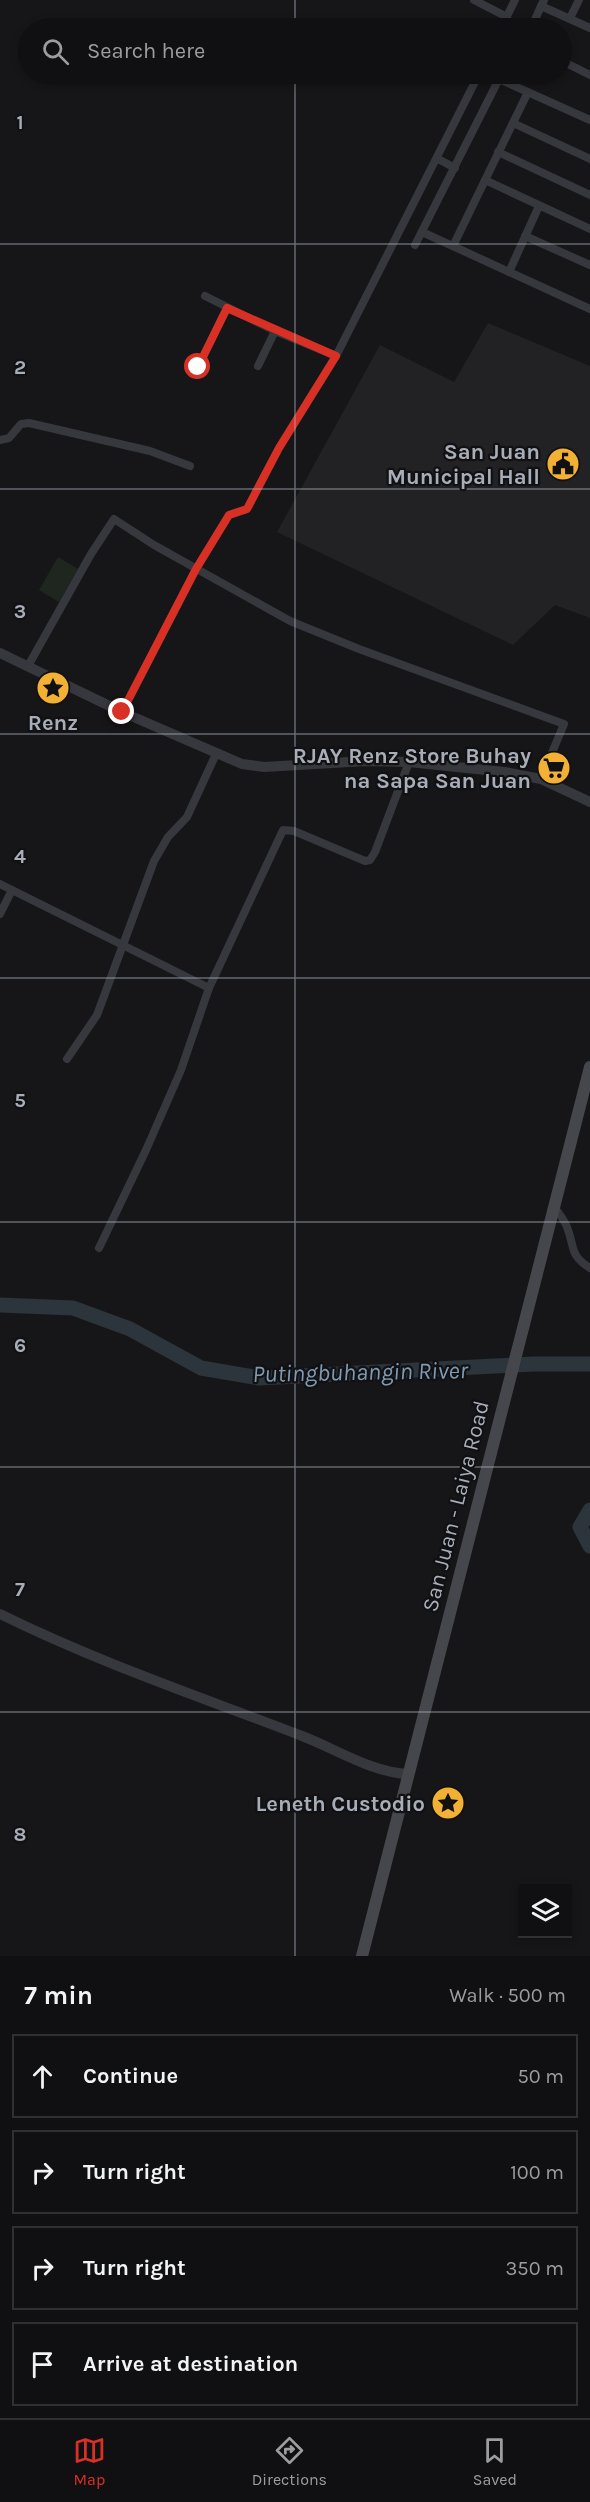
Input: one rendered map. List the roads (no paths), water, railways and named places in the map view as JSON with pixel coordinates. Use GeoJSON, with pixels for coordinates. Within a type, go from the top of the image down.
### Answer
{"type":"FeatureCollection","features":[{"type":"Feature","properties":{"kind":"main road","name":"San Juan - Laiya Road"},"geometry":{"type":"LineString","coordinates":[[362,1956],[590,1067]]}},
{"type":"Feature","properties":{"kind":"street"},"geometry":{"type":"LineString","coordinates":[[474,0],[507,17],[515,0]]}},
{"type":"Feature","properties":{"kind":"street"},"geometry":{"type":"LineString","coordinates":[[536,18],[543,3],[570,18],[579,0]]}},
{"type":"Feature","properties":{"kind":"street"},"geometry":{"type":"LineString","coordinates":[[572,19],[590,28]]}},
{"type":"Feature","properties":{"kind":"street"},"geometry":{"type":"LineString","coordinates":[[572,66],[590,75]]}},
{"type":"Feature","properties":{"kind":"street"},"geometry":{"type":"LineString","coordinates":[[122,712],[196,569],[229,515],[247,509],[279,448],[336,356],[474,84]]}},
{"type":"Feature","properties":{"kind":"street"},"geometry":{"type":"LineString","coordinates":[[415,245],[497,84]]}},
{"type":"Feature","properties":{"kind":"street"},"geometry":{"type":"LineString","coordinates":[[516,84],[528,92],[590,120]]}},
{"type":"Feature","properties":{"kind":"street"},"geometry":{"type":"LineString","coordinates":[[453,246],[528,92]]}},
{"type":"Feature","properties":{"kind":"street"},"geometry":{"type":"LineString","coordinates":[[513,123],[590,159]]}},
{"type":"Feature","properties":{"kind":"street"},"geometry":{"type":"LineString","coordinates":[[498,152],[590,195]]}},
{"type":"Feature","properties":{"kind":"street"},"geometry":{"type":"LineString","coordinates":[[440,160],[455,168]]}},
{"type":"Feature","properties":{"kind":"street"},"geometry":{"type":"LineString","coordinates":[[485,180],[590,229]]}},
{"type":"Feature","properties":{"kind":"street"},"geometry":{"type":"LineString","coordinates":[[509,272],[539,206]]}},
{"type":"Feature","properties":{"kind":"street"},"geometry":{"type":"LineString","coordinates":[[422,232],[590,309]]}},
{"type":"Feature","properties":{"kind":"street"},"geometry":{"type":"LineString","coordinates":[[525,236],[590,265]]}},
{"type":"Feature","properties":{"kind":"street"},"geometry":{"type":"LineString","coordinates":[[205,296],[275,331],[336,356]]}},
{"type":"Feature","properties":{"kind":"street"},"geometry":{"type":"LineString","coordinates":[[198,367],[227,308]]}},
{"type":"Feature","properties":{"kind":"street"},"geometry":{"type":"LineString","coordinates":[[258,366],[275,331]]}},
{"type":"Feature","properties":{"kind":"street"},"geometry":{"type":"LineString","coordinates":[[0,440],[9,438],[21,424],[29,423],[150,451],[190,466]]}},
{"type":"Feature","properties":{"kind":"street"},"geometry":{"type":"LineString","coordinates":[[28,666],[114,519],[196,569],[290,621],[358,649],[564,724],[541,779]]}},
{"type":"Feature","properties":{"kind":"street"},"geometry":{"type":"LineString","coordinates":[[0,653],[122,712],[242,764],[264,767],[366,761],[410,762],[514,773],[541,779],[590,802]]}},
{"type":"Feature","properties":{"kind":"street"},"geometry":{"type":"LineString","coordinates":[[67,1059],[97,1015],[154,861],[168,837],[187,817],[216,754]]}},
{"type":"Feature","properties":{"kind":"street"},"geometry":{"type":"LineString","coordinates":[[99,1248],[181,1070],[209,988],[284,830],[294,831],[365,861],[370,860],[410,762]]}},
{"type":"Feature","properties":{"kind":"street"},"geometry":{"type":"LineString","coordinates":[[0,884],[209,988]]}},
{"type":"Feature","properties":{"kind":"street"},"geometry":{"type":"LineString","coordinates":[[0,914],[12,890]]}},
{"type":"Feature","properties":{"kind":"street"},"geometry":{"type":"LineString","coordinates":[[554,1207],[567,1227],[572,1250],[579,1261],[590,1268]]}},
{"type":"Feature","properties":{"kind":"street"},"geometry":{"type":"LineString","coordinates":[[0,1614],[48,1638],[309,1738],[393,1773],[409,1774]]}},
{"type":"Feature","properties":{"kind":"waterway","name":"Putingbuhangin River"},"geometry":{"type":"LineString","coordinates":[[0,1305],[73,1308],[130,1329],[201,1368],[259,1378],[534,1364],[590,1364]]}},
{"type":"Feature","properties":{"kind":"waterway","name":"Putingbuhangin River"},"geometry":{"type":"LineString","coordinates":[[590,1510],[580,1527],[590,1546]]}},
{"type":"Feature","properties":{"kind":"place","name":"San Juan Municipal Hall"},"geometry":{"type":"Point","coordinates":[563,464]}},
{"type":"Feature","properties":{"kind":"place","name":"Renz"},"geometry":{"type":"Point","coordinates":[53,688]}},
{"type":"Feature","properties":{"kind":"place","name":"RJAY Renz Store Buhay na Sapa San Juan"},"geometry":{"type":"Point","coordinates":[554,768]}},
{"type":"Feature","properties":{"kind":"place","name":"Leneth Custodio"},"geometry":{"type":"Point","coordinates":[448,1803]}}]}
